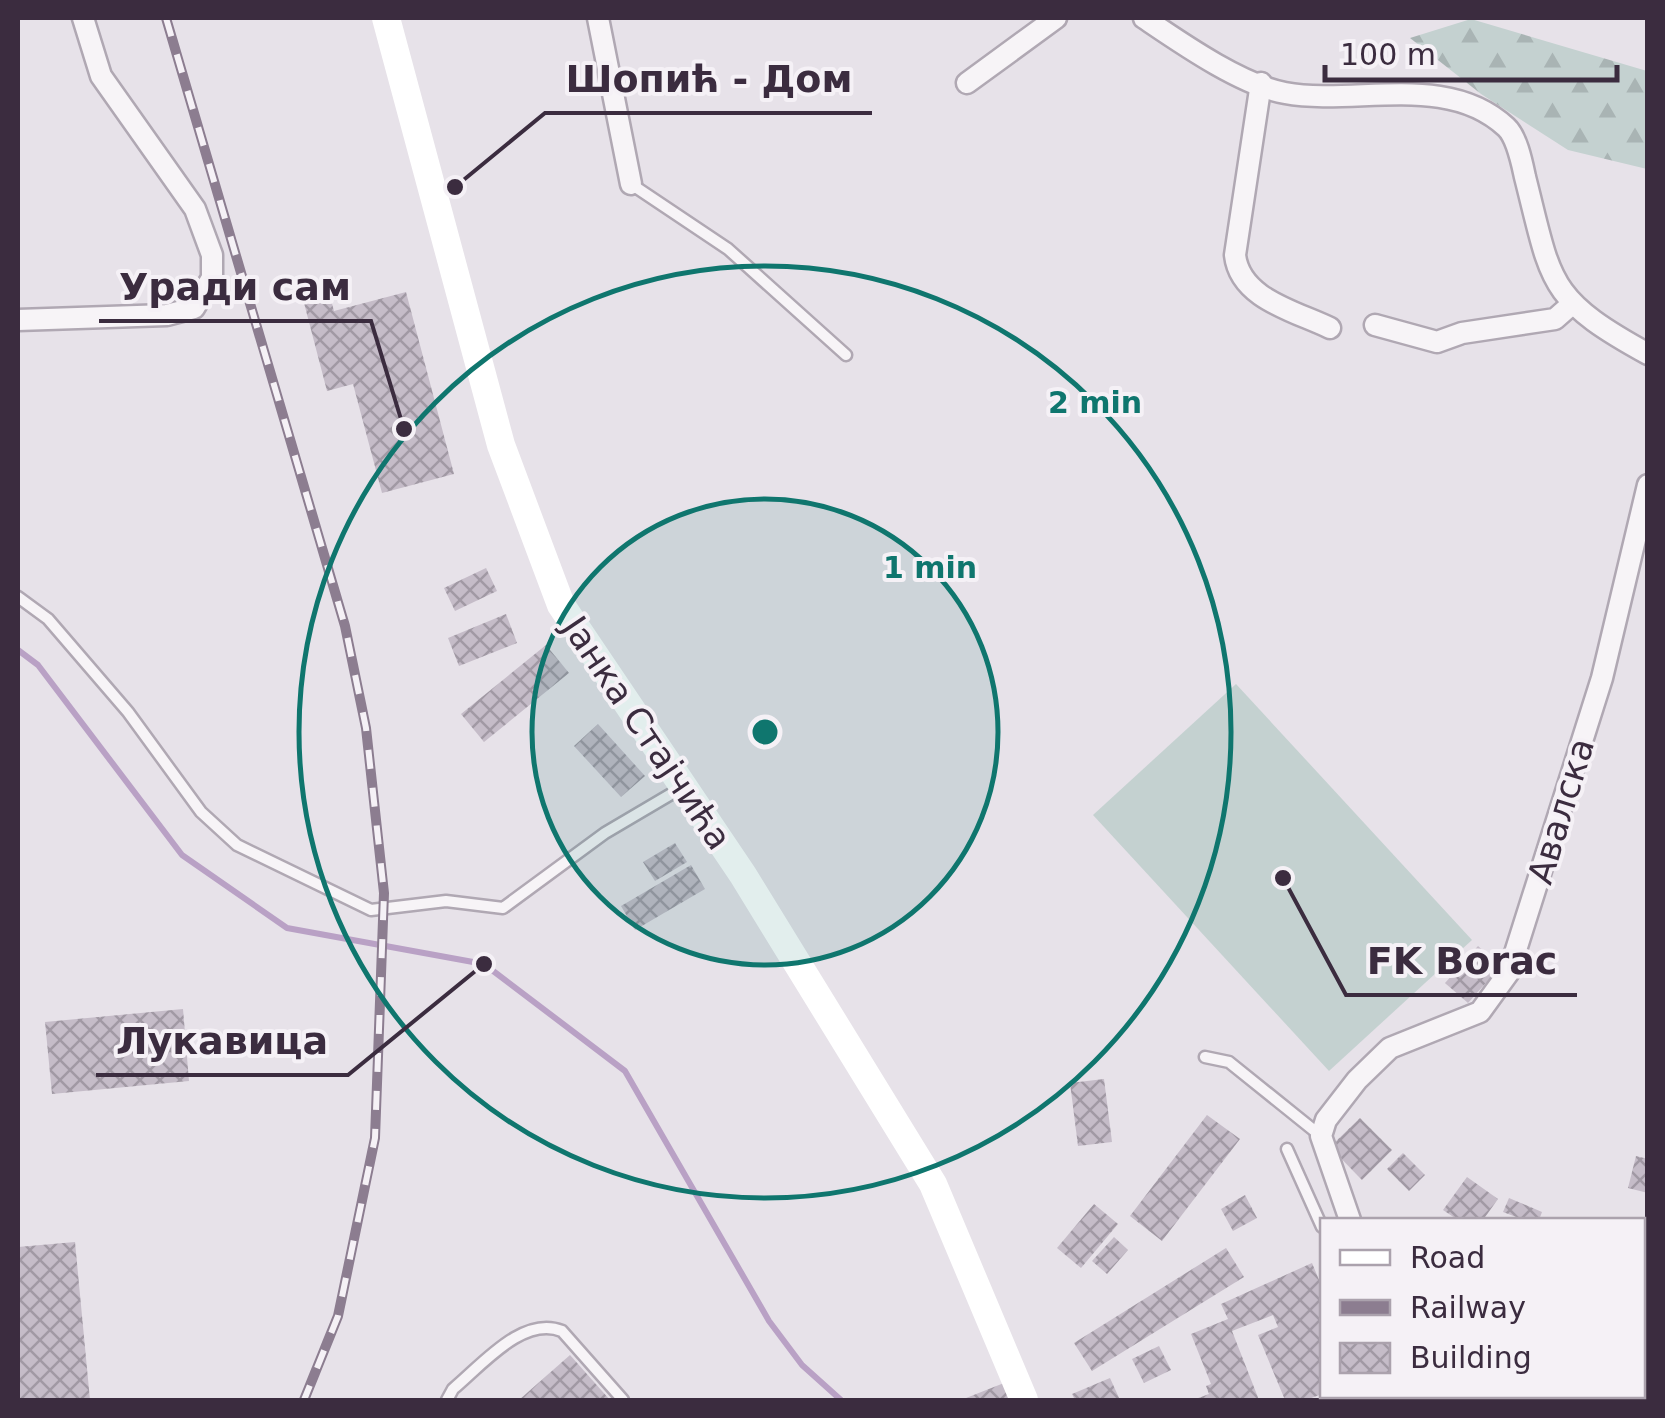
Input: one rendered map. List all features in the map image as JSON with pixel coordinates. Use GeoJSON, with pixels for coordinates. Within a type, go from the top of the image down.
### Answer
{"type":"FeatureCollection","features":[{"type":"Feature","properties":{"kind":"street"},"geometry":{"type":"LineString","coordinates":[[18,320],[168,315],[194,308],[212,278],[212,255],[195,209],[101,76],[83,18]]}},
{"type":"Feature","properties":{"kind":"street","name":"Јанка Стајчића"},"geometry":{"type":"LineString","coordinates":[[386,18],[501,445],[561,606],[744,875],[933,1184],[1024,1400]]}},
{"type":"Feature","properties":{"kind":"street"},"geometry":{"type":"LineString","coordinates":[[598,18],[631,184]]}},
{"type":"Feature","properties":{"kind":"street"},"geometry":{"type":"LineString","coordinates":[[967,83],[1056,18]]}},
{"type":"Feature","properties":{"kind":"street"},"geometry":{"type":"LineString","coordinates":[[1144,18],[1198,55],[1283,93],[1396,94],[1467,104],[1508,129],[1522,162],[1548,272],[1572,304],[1648,354]]}},
{"type":"Feature","properties":{"kind":"street"},"geometry":{"type":"LineString","coordinates":[[1262,83],[1235,255],[1237,272],[1258,294],[1330,328]]}},
{"type":"Feature","properties":{"kind":"street"},"geometry":{"type":"LineString","coordinates":[[1375,325],[1437,342],[1462,333],[1555,319],[1572,304]]}},
{"type":"Feature","properties":{"kind":"street","name":"Авалска"},"geometry":{"type":"LineString","coordinates":[[1321,1136],[1326,1120],[1357,1080],[1390,1048],[1480,1012],[1509,972],[1602,678],[1648,484]]}},
{"type":"Feature","properties":{"kind":"street"},"geometry":{"type":"LineString","coordinates":[[1321,1136],[1349,1218]]}},
{"type":"Feature","properties":{"kind":"lane"},"geometry":{"type":"LineString","coordinates":[[631,184],[728,249],[846,355]]}},
{"type":"Feature","properties":{"kind":"lane"},"geometry":{"type":"LineString","coordinates":[[18,596],[48,619],[128,712],[211,824],[251,853],[360,907],[382,911],[446,902],[503,908],[605,833],[684,786]]}},
{"type":"Feature","properties":{"kind":"lane"},"geometry":{"type":"LineString","coordinates":[[1205,1057],[1229,1062],[1321,1136]]}},
{"type":"Feature","properties":{"kind":"lane"},"geometry":{"type":"LineString","coordinates":[[1287,1150],[1320,1224]]}},
{"type":"Feature","properties":{"kind":"lane"},"geometry":{"type":"LineString","coordinates":[[447,1400],[452,1388],[529,1328],[548,1325],[562,1330],[622,1400]]}},
{"type":"Feature","properties":{"kind":"green space"},"geometry":{"type":"Polygon","coordinates":[[[1471,19],[1647,71],[1647,169],[1568,150],[1481,94],[1410,38],[1471,19]]]}},
{"type":"Feature","properties":{"kind":"green space"},"geometry":{"type":"Polygon","coordinates":[[[1236,684],[1472,940],[1329,1071],[1093,815],[1236,684]]]}},
{"type":"Feature","properties":{"kind":"building"},"geometry":{"type":"Polygon","coordinates":[[[406,292],[454,474],[382,493],[353,384],[327,391],[304,303],[330,296],[334,311],[406,292]]]}},
{"type":"Feature","properties":{"kind":"building"},"geometry":{"type":"Polygon","coordinates":[[[486,568],[497,591],[455,611],[444,588],[486,568]]]}},
{"type":"Feature","properties":{"kind":"building"},"geometry":{"type":"Polygon","coordinates":[[[506,614],[517,643],[459,666],[448,638],[506,614]]]}},
{"type":"Feature","properties":{"kind":"building"},"geometry":{"type":"Polygon","coordinates":[[[546,645],[569,673],[484,742],[461,714],[546,645]]]}},
{"type":"Feature","properties":{"kind":"building"},"geometry":{"type":"Polygon","coordinates":[[[598,724],[645,776],[621,797],[574,746],[598,724]]]}},
{"type":"Feature","properties":{"kind":"building"},"geometry":{"type":"Polygon","coordinates":[[[675,843],[687,862],[655,881],[643,862],[675,843]]]}},
{"type":"Feature","properties":{"kind":"building"},"geometry":{"type":"Polygon","coordinates":[[[691,865],[705,889],[635,930],[621,906],[691,865]]]}},
{"type":"Feature","properties":{"kind":"building"},"geometry":{"type":"Polygon","coordinates":[[[1478,946],[1501,966],[1468,1003],[1445,983],[1478,946]]]}},
{"type":"Feature","properties":{"kind":"building"},"geometry":{"type":"Polygon","coordinates":[[[183,1009],[189,1081],[52,1094],[45,1022],[183,1009]]]}},
{"type":"Feature","properties":{"kind":"building"},"geometry":{"type":"Polygon","coordinates":[[[1104,1079],[1112,1142],[1078,1146],[1070,1083],[1104,1079]]]}},
{"type":"Feature","properties":{"kind":"building"},"geometry":{"type":"Polygon","coordinates":[[[1207,1115],[1240,1139],[1162,1241],[1130,1216],[1207,1115]]]}},
{"type":"Feature","properties":{"kind":"building"},"geometry":{"type":"Polygon","coordinates":[[[1360,1118],[1392,1150],[1362,1180],[1330,1147],[1360,1118]]]}},
{"type":"Feature","properties":{"kind":"building"},"geometry":{"type":"Polygon","coordinates":[[[1403,1153],[1425,1175],[1409,1191],[1387,1169],[1403,1153]]]}},
{"type":"Feature","properties":{"kind":"building"},"geometry":{"type":"Polygon","coordinates":[[[1636,1156],[1648,1159],[1648,1193],[1628,1188],[1636,1156]]]}},
{"type":"Feature","properties":{"kind":"building"},"geometry":{"type":"Polygon","coordinates":[[[1467,1177],[1498,1199],[1484,1218],[1455,1218],[1443,1210],[1467,1177]]]}},
{"type":"Feature","properties":{"kind":"building"},"geometry":{"type":"Polygon","coordinates":[[[1245,1195],[1257,1218],[1233,1231],[1221,1209],[1245,1195]]]}},
{"type":"Feature","properties":{"kind":"building"},"geometry":{"type":"Polygon","coordinates":[[[1509,1198],[1542,1212],[1540,1218],[1519,1218],[1503,1212],[1509,1198]]]}},
{"type":"Feature","properties":{"kind":"building"},"geometry":{"type":"Polygon","coordinates":[[[1094,1204],[1118,1224],[1081,1268],[1057,1248],[1094,1204]]]}},
{"type":"Feature","properties":{"kind":"building"},"geometry":{"type":"Polygon","coordinates":[[[1114,1237],[1128,1250],[1107,1274],[1092,1261],[1114,1237]]]}},
{"type":"Feature","properties":{"kind":"building"},"geometry":{"type":"Polygon","coordinates":[[[75,1242],[90,1400],[18,1400],[18,1247],[75,1242]]]}},
{"type":"Feature","properties":{"kind":"building"},"geometry":{"type":"Polygon","coordinates":[[[1226,1248],[1244,1277],[1092,1371],[1074,1343],[1226,1248]]]}},
{"type":"Feature","properties":{"kind":"building"},"geometry":{"type":"Polygon","coordinates":[[[1312,1263],[1320,1282],[1320,1395],[1306,1400],[1285,1400],[1258,1335],[1278,1327],[1273,1315],[1232,1331],[1259,1400],[1193,1400],[1209,1394],[1206,1386],[1211,1384],[1191,1334],[1228,1319],[1221,1304],[1312,1263]]]}},
{"type":"Feature","properties":{"kind":"building"},"geometry":{"type":"Polygon","coordinates":[[[1159,1346],[1171,1370],[1144,1383],[1132,1359],[1159,1346]]]}},
{"type":"Feature","properties":{"kind":"building"},"geometry":{"type":"Polygon","coordinates":[[[570,1355],[610,1400],[519,1400],[570,1355]]]}},
{"type":"Feature","properties":{"kind":"building"},"geometry":{"type":"Polygon","coordinates":[[[1110,1378],[1120,1400],[1075,1400],[1072,1394],[1110,1378]]]}},
{"type":"Feature","properties":{"kind":"building"},"geometry":{"type":"Polygon","coordinates":[[[1004,1383],[1011,1400],[961,1400],[1004,1383]]]}},
{"type":"Feature","properties":{"kind":"waterway"},"geometry":{"type":"LineString","coordinates":[[18,650],[38,665],[182,855],[287,928],[484,964],[625,1071],[769,1321],[802,1365],[841,1400]]}},
{"type":"Feature","properties":{"kind":"railway"},"geometry":{"type":"LineString","coordinates":[[166,18],[345,626],[366,728],[384,893],[375,1138],[338,1316],[304,1400]]}},
{"type":"Feature","properties":{"kind":"place","name":"Шопић - Дом"},"geometry":{"type":"Point","coordinates":[455,187]}},
{"type":"Feature","properties":{"kind":"place","name":"Уради сам"},"geometry":{"type":"Point","coordinates":[404,429]}},
{"type":"Feature","properties":{"kind":"place","name":"FK Borac"},"geometry":{"type":"Point","coordinates":[1283,878]}},
{"type":"Feature","properties":{"kind":"place","name":"Лукавица"},"geometry":{"type":"Point","coordinates":[484,964]}}]}
